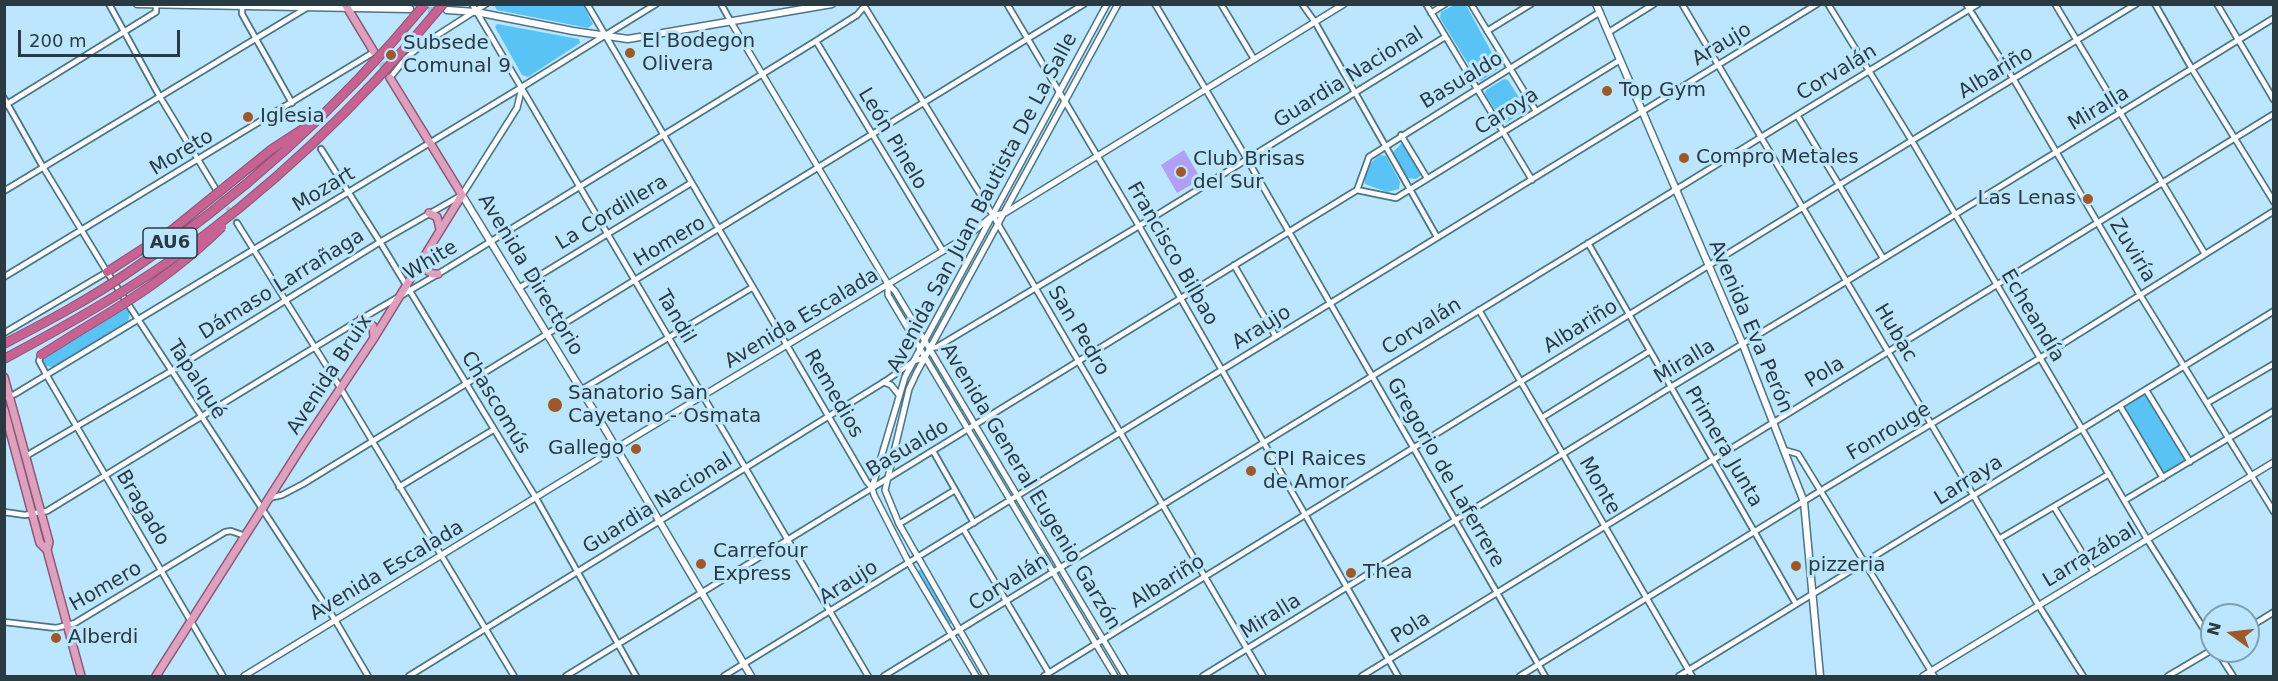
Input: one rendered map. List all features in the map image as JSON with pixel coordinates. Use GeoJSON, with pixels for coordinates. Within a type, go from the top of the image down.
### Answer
{"type":"FeatureCollection","features":[{"type":"Feature","properties":{"kind":"highway","name":"AU6"},"geometry":{"type":"LineString","coordinates":[[4,344],[97,292],[183,234],[263,169],[318,119],[387,51],[425,4]]}},
{"type":"Feature","properties":{"kind":"highway","name":"AU6"},"geometry":{"type":"LineString","coordinates":[[4,359],[84,315],[167,263],[245,204],[302,155],[365,93],[445,7]]}},
{"type":"Feature","properties":{"kind":"highway"},"geometry":{"type":"LineString","coordinates":[[107,272],[172,230],[272,149],[318,119]]}},
{"type":"Feature","properties":{"kind":"highway"},"geometry":{"type":"LineString","coordinates":[[40,355],[181,265],[245,204]]}},
{"type":"Feature","properties":{"kind":"main road"},"geometry":{"type":"LineString","coordinates":[[137,4],[308,7],[347,5],[410,9]]}},
{"type":"Feature","properties":{"kind":"main road"},"geometry":{"type":"LineString","coordinates":[[445,7],[628,39],[832,4]]}},
{"type":"Feature","properties":{"kind":"main road","name":"Avenida Eva Perón"},"geometry":{"type":"LineString","coordinates":[[1596,4],[1743,345],[1804,502],[1820,676]]}},
{"type":"Feature","properties":{"kind":"main road"},"geometry":{"type":"LineString","coordinates":[[347,5],[374,52]]}},
{"type":"Feature","properties":{"kind":"main road","name":"Avenida Directorio"},"geometry":{"type":"LineString","coordinates":[[390,78],[548,335],[751,676]]}},
{"type":"Feature","properties":{"kind":"main road","name":"Avenida Bruix"},"geometry":{"type":"LineString","coordinates":[[156,676],[269,498],[400,297],[408,289],[425,255],[462,195]]}},
{"type":"Feature","properties":{"kind":"main road"},"geometry":{"type":"LineString","coordinates":[[429,213],[437,217],[440,229]]}},
{"type":"Feature","properties":{"kind":"main road"},"geometry":{"type":"LineString","coordinates":[[425,255],[423,264],[425,269],[438,274]]}},
{"type":"Feature","properties":{"kind":"main road"},"geometry":{"type":"LineString","coordinates":[[361,319],[373,326],[374,338]]}},
{"type":"Feature","properties":{"kind":"main road"},"geometry":{"type":"LineString","coordinates":[[4,377],[7,397],[26,456],[49,542],[47,550],[81,676]]}},
{"type":"Feature","properties":{"kind":"main road"},"geometry":{"type":"LineString","coordinates":[[4,410],[40,543],[47,550]]}},
{"type":"Feature","properties":{"kind":"street"},"geometry":{"type":"LineString","coordinates":[[109,4],[160,97],[217,191]]}},
{"type":"Feature","properties":{"kind":"street","name":"Tandil"},"geometry":{"type":"LineString","coordinates":[[472,4],[868,676]]}},
{"type":"Feature","properties":{"kind":"street"},"geometry":{"type":"LineString","coordinates":[[390,78],[406,58],[422,45],[486,4]]}},
{"type":"Feature","properties":{"kind":"street","name":"Remedios"},"geometry":{"type":"LineString","coordinates":[[587,4],[872,488],[909,563],[976,676]]}},
{"type":"Feature","properties":{"kind":"street","name":"Mozart"},"geometry":{"type":"LineString","coordinates":[[7,397],[46,376],[656,4]]}},
{"type":"Feature","properties":{"kind":"street","name":"Avenida General Eugenio Garzón"},"geometry":{"type":"LineString","coordinates":[[721,4],[888,284],[896,291],[925,339],[1125,676]]}},
{"type":"Feature","properties":{"kind":"street","name":"Francisco Bilbao"},"geometry":{"type":"LineString","coordinates":[[1007,4],[1139,226],[1398,676]]}},
{"type":"Feature","properties":{"kind":"street","name":"Homero"},"geometry":{"type":"LineString","coordinates":[[269,498],[282,495],[548,335],[1084,4]]}},
{"type":"Feature","properties":{"kind":"street","name":"Avenida San Juan Bautista De La Salle"},"geometry":{"type":"LineString","coordinates":[[872,488],[899,395],[914,361],[1107,4]]}},
{"type":"Feature","properties":{"kind":"street","name":"Gregorio de Laferrere"},"geometry":{"type":"LineString","coordinates":[[1155,4],[1545,676]]}},
{"type":"Feature","properties":{"kind":"street"},"geometry":{"type":"LineString","coordinates":[[1221,4],[1254,59]]}},
{"type":"Feature","properties":{"kind":"street"},"geometry":{"type":"LineString","coordinates":[[1302,4],[1315,22],[1437,237]]}},
{"type":"Feature","properties":{"kind":"street","name":"Avenida Escalada"},"geometry":{"type":"LineString","coordinates":[[244,676],[943,251],[969,235],[992,216],[1005,213],[1344,4]]}},
{"type":"Feature","properties":{"kind":"street"},"geometry":{"type":"LineString","coordinates":[[1426,4],[1532,180]]}},
{"type":"Feature","properties":{"kind":"street","name":"Guardia Nacional"},"geometry":{"type":"LineString","coordinates":[[1431,13],[1445,4]]}},
{"type":"Feature","properties":{"kind":"street"},"geometry":{"type":"LineString","coordinates":[[1471,4],[1536,111]]}},
{"type":"Feature","properties":{"kind":"street"},"geometry":{"type":"LineString","coordinates":[[1487,31],[1531,4]]}},
{"type":"Feature","properties":{"kind":"street"},"geometry":{"type":"LineString","coordinates":[[1609,32],[1654,4]]}},
{"type":"Feature","properties":{"kind":"street","name":"Hubac"},"geometry":{"type":"LineString","coordinates":[[1682,4],[1890,352],[2038,606],[2083,676]]}},
{"type":"Feature","properties":{"kind":"street","name":"Araujo"},"geometry":{"type":"LineString","coordinates":[[724,676],[1011,502],[1817,4]]}},
{"type":"Feature","properties":{"kind":"street","name":"Echeandía"},"geometry":{"type":"LineString","coordinates":[[1828,4],[1912,141],[2147,539],[2200,623]]}},
{"type":"Feature","properties":{"kind":"street","name":"Corvalán"},"geometry":{"type":"LineString","coordinates":[[884,676],[1868,71],[1967,7],[1978,4]]}},
{"type":"Feature","properties":{"kind":"street"},"geometry":{"type":"LineString","coordinates":[[2055,4],[2205,254]]}},
{"type":"Feature","properties":{"kind":"street","name":"Albariño"},"geometry":{"type":"LineString","coordinates":[[1044,676],[2136,4]]}},
{"type":"Feature","properties":{"kind":"street"},"geometry":{"type":"LineString","coordinates":[[2155,4],[2274,202]]}},
{"type":"Feature","properties":{"kind":"street"},"geometry":{"type":"LineString","coordinates":[[2217,4],[2274,100]]}},
{"type":"Feature","properties":{"kind":"street"},"geometry":{"type":"LineString","coordinates":[[6,105],[156,12],[156,5]]}},
{"type":"Feature","properties":{"kind":"street","name":"Avenida San Juan Bautista De La Salle"},"geometry":{"type":"LineString","coordinates":[[887,479],[909,389],[1116,5]]}},
{"type":"Feature","properties":{"kind":"street"},"geometry":{"type":"LineString","coordinates":[[242,6],[242,14],[292,103]]}},
{"type":"Feature","properties":{"kind":"street","name":"White"},"geometry":{"type":"LineString","coordinates":[[408,289],[438,274],[763,74],[857,15],[863,6]]}},
{"type":"Feature","properties":{"kind":"street","name":"San Pedro"},"geometry":{"type":"LineString","coordinates":[[863,6],[925,103],[998,225],[1263,676]]}},
{"type":"Feature","properties":{"kind":"street"},"geometry":{"type":"LineString","coordinates":[[4,191],[257,40],[308,7]]}},
{"type":"Feature","properties":{"kind":"street","name":"Zuviría"},"geometry":{"type":"LineString","coordinates":[[1967,7],[2014,80],[2140,295],[2274,512]]}},
{"type":"Feature","properties":{"kind":"street","name":"Basualdo"},"geometry":{"type":"LineString","coordinates":[[566,676],[1357,190],[1369,157],[1600,12]]}},
{"type":"Feature","properties":{"kind":"street","name":"Miralla"},"geometry":{"type":"LineString","coordinates":[[1203,676],[2274,18]]}},
{"type":"Feature","properties":{"kind":"street","name":"Guardia Nacional"},"geometry":{"type":"LineString","coordinates":[[930,348],[937,347],[1035,289],[1445,37]]}},
{"type":"Feature","properties":{"kind":"street","name":"León Pinelo"},"geometry":{"type":"LineString","coordinates":[[816,41],[943,251]]}},
{"type":"Feature","properties":{"kind":"street","name":"Moreto"},"geometry":{"type":"LineString","coordinates":[[4,278],[374,52]]}},
{"type":"Feature","properties":{"kind":"street","name":"Caroya"},"geometry":{"type":"LineString","coordinates":[[1411,189],[1620,60]]}},
{"type":"Feature","properties":{"kind":"street","name":"Avenida Bruix"},"geometry":{"type":"LineString","coordinates":[[462,195],[517,108],[522,87]]}},
{"type":"Feature","properties":{"kind":"street","name":"Tapalqué"},"geometry":{"type":"LineString","coordinates":[[4,98],[6,105],[107,272],[335,620],[368,676]]}},
{"type":"Feature","properties":{"kind":"street"},"geometry":{"type":"LineString","coordinates":[[1797,114],[1883,258]]}},
{"type":"Feature","properties":{"kind":"street","name":"Pola"},"geometry":{"type":"LineString","coordinates":[[1362,676],[2274,114]]}},
{"type":"Feature","properties":{"kind":"street"},"geometry":{"type":"LineString","coordinates":[[1401,135],[1427,178]]}},
{"type":"Feature","properties":{"kind":"street","name":"Chascomús"},"geometry":{"type":"LineString","coordinates":[[321,149],[536,498],[636,676]]}},
{"type":"Feature","properties":{"kind":"street","name":"La Cordillera"},"geometry":{"type":"LineString","coordinates":[[519,288],[691,183]]}},
{"type":"Feature","properties":{"kind":"street"},"geometry":{"type":"LineString","coordinates":[[1020,184],[1023,192],[1033,195]]}},
{"type":"Feature","properties":{"kind":"street"},"geometry":{"type":"LineString","coordinates":[[1357,190],[1393,199],[1411,189]]}},
{"type":"Feature","properties":{"kind":"street","name":"Dámaso Larrañaga"},"geometry":{"type":"LineString","coordinates":[[26,456],[462,195]]}},
{"type":"Feature","properties":{"kind":"street","name":"Fonrouge"},"geometry":{"type":"LineString","coordinates":[[1520,676],[2274,212]]}},
{"type":"Feature","properties":{"kind":"street"},"geometry":{"type":"LineString","coordinates":[[237,223],[514,676]]}},
{"type":"Feature","properties":{"kind":"street","name":"Primera Junta"},"geometry":{"type":"LineString","coordinates":[[1588,243],[1796,604]]}},
{"type":"Feature","properties":{"kind":"street"},"geometry":{"type":"LineString","coordinates":[[1234,265],[1276,337]]}},
{"type":"Feature","properties":{"kind":"street"},"geometry":{"type":"LineString","coordinates":[[4,333],[107,272]]}},
{"type":"Feature","properties":{"kind":"street","name":"Avenida General Eugenio Garzón"},"geometry":{"type":"LineString","coordinates":[[888,284],[888,295],[924,358],[1115,676]]}},
{"type":"Feature","properties":{"kind":"street"},"geometry":{"type":"LineString","coordinates":[[581,390],[753,287]]}},
{"type":"Feature","properties":{"kind":"street","name":"White"},"geometry":{"type":"LineString","coordinates":[[4,512],[32,514],[47,511],[400,297]]}},
{"type":"Feature","properties":{"kind":"street","name":"Monte"},"geometry":{"type":"LineString","coordinates":[[1479,310],[1692,676]]}},
{"type":"Feature","properties":{"kind":"street","name":"Larraya"},"geometry":{"type":"LineString","coordinates":[[1679,676],[2274,311]]}},
{"type":"Feature","properties":{"kind":"street"},"geometry":{"type":"LineString","coordinates":[[1543,417],[1650,351]]}},
{"type":"Feature","properties":{"kind":"street","name":"Bragado"},"geometry":{"type":"LineString","coordinates":[[40,355],[39,361],[46,376],[223,676]]}},
{"type":"Feature","properties":{"kind":"street","name":"Guardia Nacional"},"geometry":{"type":"LineString","coordinates":[[409,676],[829,417],[914,361],[924,358]]}},
{"type":"Feature","properties":{"kind":"street"},"geometry":{"type":"LineString","coordinates":[[2207,404],[2274,364]]}},
{"type":"Feature","properties":{"kind":"street"},"geometry":{"type":"LineString","coordinates":[[884,382],[891,385],[899,395]]}},
{"type":"Feature","properties":{"kind":"street"},"geometry":{"type":"LineString","coordinates":[[2146,390],[2190,462]]}},
{"type":"Feature","properties":{"kind":"street"},"geometry":{"type":"LineString","coordinates":[[2120,406],[2163,478]]}},
{"type":"Feature","properties":{"kind":"street"},"geometry":{"type":"LineString","coordinates":[[2125,500],[2274,411]]}},
{"type":"Feature","properties":{"kind":"street"},"geometry":{"type":"LineString","coordinates":[[399,487],[493,430]]}},
{"type":"Feature","properties":{"kind":"street"},"geometry":{"type":"LineString","coordinates":[[1783,450],[1798,454],[1933,674]]}},
{"type":"Feature","properties":{"kind":"street"},"geometry":{"type":"LineString","coordinates":[[933,452],[974,523]]}},
{"type":"Feature","properties":{"kind":"street","name":"Larrazábal"},"geometry":{"type":"LineString","coordinates":[[1923,676],[1933,674],[2038,606],[2274,462]]}},
{"type":"Feature","properties":{"kind":"street"},"geometry":{"type":"LineString","coordinates":[[1999,539],[2109,474]]}},
{"type":"Feature","properties":{"kind":"street"},"geometry":{"type":"LineString","coordinates":[[887,479],[885,490],[899,524],[986,676]]}},
{"type":"Feature","properties":{"kind":"street"},"geometry":{"type":"LineString","coordinates":[[899,524],[955,490]]}},
{"type":"Feature","properties":{"kind":"street"},"geometry":{"type":"LineString","coordinates":[[2054,507],[2094,572]]}},
{"type":"Feature","properties":{"kind":"street"},"geometry":{"type":"LineString","coordinates":[[964,530],[1049,673]]}},
{"type":"Feature","properties":{"kind":"street","name":"Homero"},"geometry":{"type":"LineString","coordinates":[[4,622],[56,628],[67,626],[225,532],[231,531],[245,536]]}},
{"type":"Feature","properties":{"kind":"street"},"geometry":{"type":"LineString","coordinates":[[2260,621],[2274,612]]}},
{"type":"Feature","properties":{"kind":"street"},"geometry":{"type":"LineString","coordinates":[[2168,676],[2200,657]]}},
{"type":"Feature","properties":{"kind":"street"},"geometry":{"type":"LineString","coordinates":[[2224,663],[2232,676]]}},
{"type":"Feature","properties":{"kind":"shaded area"},"geometry":{"type":"Polygon","coordinates":[[[494,5],[583,5],[593,24],[588,28],[497,10],[494,5]]]}},
{"type":"Feature","properties":{"kind":"shaded area"},"geometry":{"type":"Polygon","coordinates":[[[1454,5],[1466,5],[1499,66],[1481,81],[1478,80],[1440,18],[1441,12],[1454,5]]]}},
{"type":"Feature","properties":{"kind":"shaded area"},"geometry":{"type":"Polygon","coordinates":[[[497,24],[579,39],[580,43],[528,77],[522,75],[495,27],[497,24]]]}},
{"type":"Feature","properties":{"kind":"shaded area"},"geometry":{"type":"Polygon","coordinates":[[[1504,79],[1508,80],[1525,107],[1524,111],[1506,123],[1502,121],[1485,94],[1486,90],[1504,79]]]}},
{"type":"Feature","properties":{"kind":"shaded area"},"geometry":{"type":"Polygon","coordinates":[[[1403,142],[1423,174],[1416,179],[1407,178],[1393,152],[1403,142]]]}},
{"type":"Feature","properties":{"kind":"shaded area","name":"Club Brisas del Sur"},"geometry":{"type":"Polygon","coordinates":[[[1184,150],[1201,179],[1177,193],[1161,165],[1184,150]]]}},
{"type":"Feature","properties":{"kind":"shaded area"},"geometry":{"type":"Polygon","coordinates":[[[1381,155],[1386,156],[1400,182],[1399,189],[1387,192],[1365,184],[1369,167],[1381,155]]]}},
{"type":"Feature","properties":{"kind":"shaded area"},"geometry":{"type":"Polygon","coordinates":[[[126,307],[130,313],[128,321],[53,367],[46,366],[42,360],[45,355],[126,307]]]}},
{"type":"Feature","properties":{"kind":"shaded area"},"geometry":{"type":"Polygon","coordinates":[[[2146,394],[2186,461],[2164,475],[2124,407],[2146,394]]]}},
{"type":"Feature","properties":{"kind":"shaded area"},"geometry":{"type":"Polygon","coordinates":[[[922,570],[951,624],[947,624],[917,572],[922,570]]]}},
{"type":"Feature","properties":{"kind":"tunnel"},"geometry":{"type":"LineString","coordinates":[[410,9],[441,10]]}},
{"type":"Feature","properties":{"kind":"tunnel"},"geometry":{"type":"LineString","coordinates":[[376,54],[390,78]]}},
{"type":"Feature","properties":{"kind":"tunnel"},"geometry":{"type":"LineString","coordinates":[[217,191],[237,223]]}},
{"type":"Feature","properties":{"kind":"place","name":"El Bodegon Olivera"},"geometry":{"type":"Point","coordinates":[630,53]}},
{"type":"Feature","properties":{"kind":"place","name":"Subsede Comunal 9"},"geometry":{"type":"Point","coordinates":[391,55]}},
{"type":"Feature","properties":{"kind":"place","name":"Top Gym"},"geometry":{"type":"Point","coordinates":[1607,91]}},
{"type":"Feature","properties":{"kind":"place","name":"Iglesia"},"geometry":{"type":"Point","coordinates":[248,117]}},
{"type":"Feature","properties":{"kind":"place","name":"Compro Metales"},"geometry":{"type":"Point","coordinates":[1684,158]}},
{"type":"Feature","properties":{"kind":"place","name":"Club Brisas del Sur"},"geometry":{"type":"Point","coordinates":[1181,172]}},
{"type":"Feature","properties":{"kind":"place","name":"Las Lenas"},"geometry":{"type":"Point","coordinates":[2088,199]}},
{"type":"Feature","properties":{"kind":"place","name":"Sanatorio San Cayetano - Osmata"},"geometry":{"type":"Point","coordinates":[555,405]}},
{"type":"Feature","properties":{"kind":"place","name":"Gallego"},"geometry":{"type":"Point","coordinates":[636,449]}},
{"type":"Feature","properties":{"kind":"place","name":"CPI Raices de Amor"},"geometry":{"type":"Point","coordinates":[1251,471]}},
{"type":"Feature","properties":{"kind":"place","name":"Carrefour Express"},"geometry":{"type":"Point","coordinates":[701,564]}},
{"type":"Feature","properties":{"kind":"place","name":"pizzeria"},"geometry":{"type":"Point","coordinates":[1796,566]}},
{"type":"Feature","properties":{"kind":"place","name":"Thea"},"geometry":{"type":"Point","coordinates":[1351,573]}},
{"type":"Feature","properties":{"kind":"place","name":"Alberdi"},"geometry":{"type":"Point","coordinates":[56,638]}}]}
